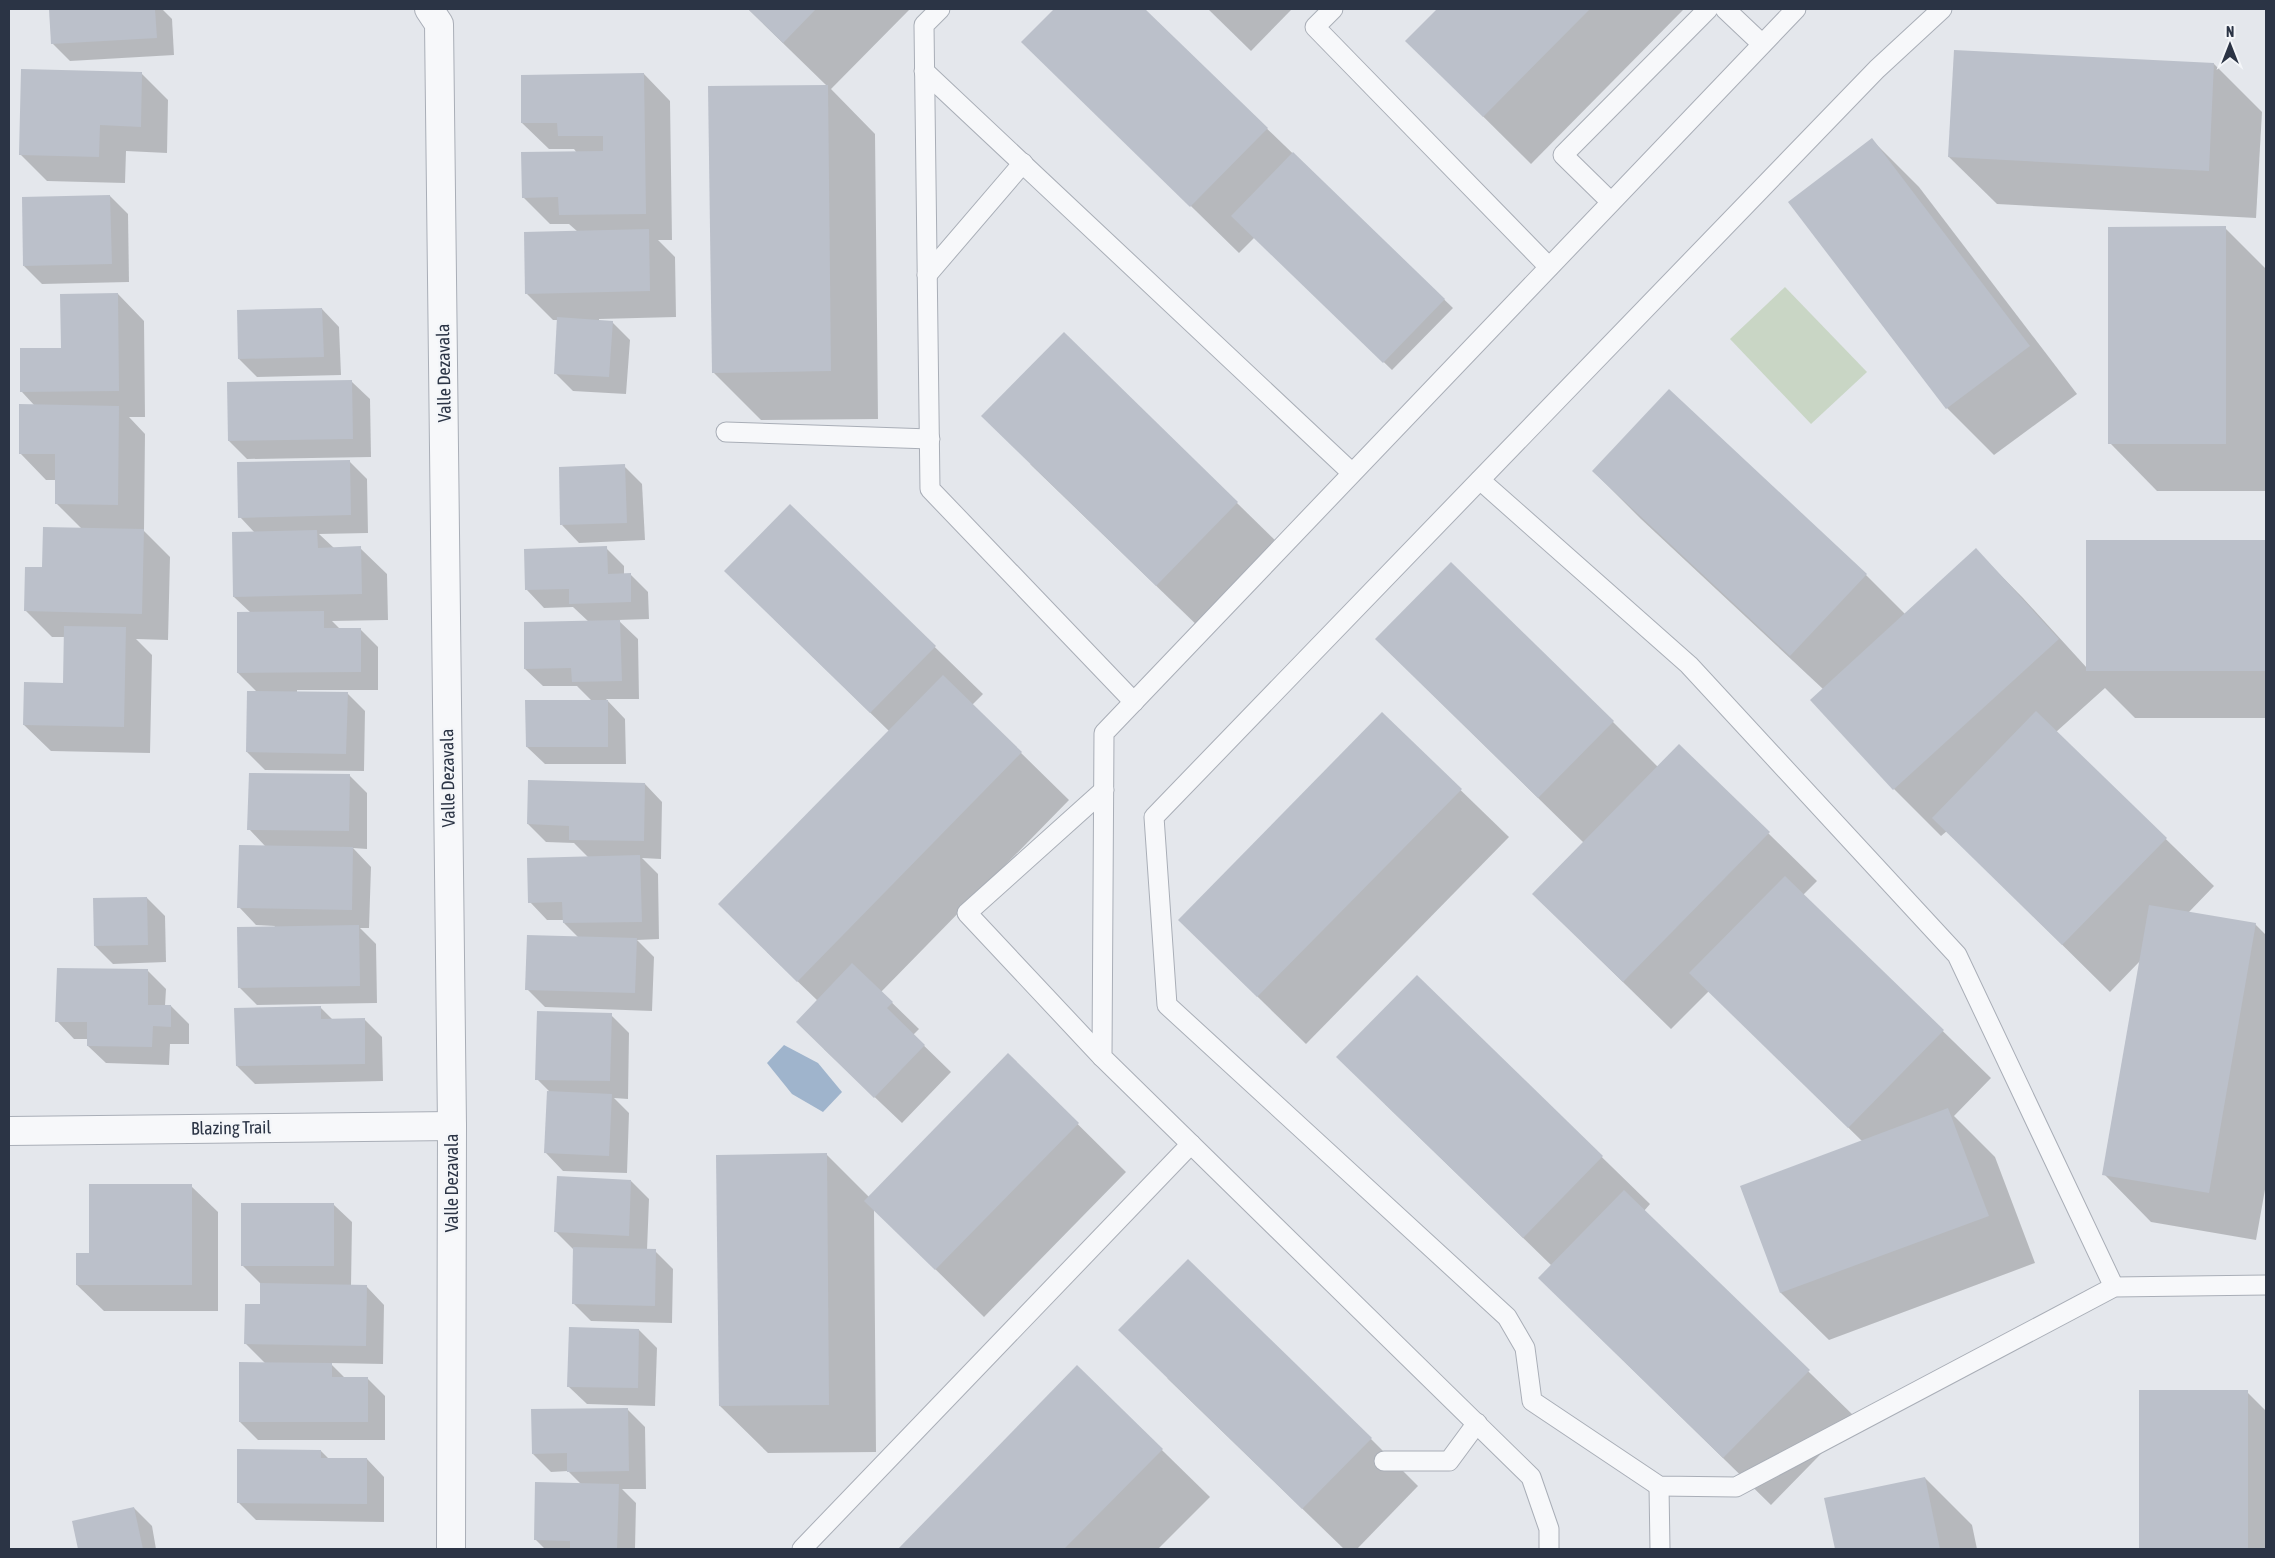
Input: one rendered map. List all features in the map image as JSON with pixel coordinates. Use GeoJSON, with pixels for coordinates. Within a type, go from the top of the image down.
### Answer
{"type":"FeatureCollection","features":[{"type":"Feature","properties":{"kind":"street","name":"Valle Dezavala"},"geometry":{"type":"LineString","coordinates":[[429,9],[439,24],[452,1126],[451,1549]]}},
{"type":"Feature","properties":{"kind":"street","name":"Blazing Trail"},"geometry":{"type":"LineString","coordinates":[[9,1131],[452,1126]]}},
{"type":"Feature","properties":{"kind":"lane"},"geometry":{"type":"LineString","coordinates":[[940,9],[924,25],[930,489],[1134,702]]}},
{"type":"Feature","properties":{"kind":"lane"},"geometry":{"type":"LineString","coordinates":[[1333,9],[1315,27],[1549,267]]}},
{"type":"Feature","properties":{"kind":"lane"},"geometry":{"type":"LineString","coordinates":[[1611,202],[1562,154],[1708,9]]}},
{"type":"Feature","properties":{"kind":"lane"},"geometry":{"type":"LineString","coordinates":[[1725,9],[1762,44]]}},
{"type":"Feature","properties":{"kind":"lane"},"geometry":{"type":"LineString","coordinates":[[1102,1057],[1104,733],[1796,9]]}},
{"type":"Feature","properties":{"kind":"lane"},"geometry":{"type":"LineString","coordinates":[[1942,9],[1877,69],[1154,817],[1167,1005],[1507,1316],[1525,1348],[1532,1401],[1659,1486],[1736,1487],[2114,1287],[2266,1285]]}},
{"type":"Feature","properties":{"kind":"lane"},"geometry":{"type":"LineString","coordinates":[[924,71],[1352,473]]}},
{"type":"Feature","properties":{"kind":"lane"},"geometry":{"type":"LineString","coordinates":[[927,274],[1023,163]]}},
{"type":"Feature","properties":{"kind":"lane"},"geometry":{"type":"LineString","coordinates":[[726,432],[930,439]]}},
{"type":"Feature","properties":{"kind":"lane"},"geometry":{"type":"LineString","coordinates":[[1480,480],[1689,665],[1957,955],[2114,1287]]}},
{"type":"Feature","properties":{"kind":"lane"},"geometry":{"type":"LineString","coordinates":[[1104,790],[967,913],[1102,1057],[1531,1476],[1549,1529],[1549,1549]]}},
{"type":"Feature","properties":{"kind":"lane"},"geometry":{"type":"LineString","coordinates":[[802,1549],[1191,1144]]}},
{"type":"Feature","properties":{"kind":"lane"},"geometry":{"type":"LineString","coordinates":[[1384,1461],[1449,1461],[1477,1423]]}},
{"type":"Feature","properties":{"kind":"lane"},"geometry":{"type":"LineString","coordinates":[[1659,1486],[1660,1549]]}},
{"type":"Feature","properties":{"kind":"green space"},"geometry":{"type":"Polygon","coordinates":[[[1785,287],[1867,372],[1811,424],[1730,339],[1785,287]]]}},
{"type":"Feature","properties":{"kind":"water"},"geometry":{"type":"Polygon","coordinates":[[[784,1045],[818,1063],[842,1092],[823,1112],[792,1094],[767,1063],[784,1045]]]}},
{"type":"Feature","properties":{"kind":"building"},"geometry":{"type":"Polygon","coordinates":[[[49,9],[155,9],[157,38],[51,44],[49,9]]]}},
{"type":"Feature","properties":{"kind":"building"},"geometry":{"type":"Polygon","coordinates":[[[748,9],[816,9],[783,43],[748,9]]]}},
{"type":"Feature","properties":{"kind":"building"},"geometry":{"type":"Polygon","coordinates":[[[1054,9],[1145,9],[1268,128],[1190,207],[1021,42],[1054,9]]]}},
{"type":"Feature","properties":{"kind":"building"},"geometry":{"type":"Polygon","coordinates":[[[1437,9],[1590,9],[1483,117],[1405,41],[1437,9]]]}},
{"type":"Feature","properties":{"kind":"building"},"geometry":{"type":"Polygon","coordinates":[[[1954,50],[2214,63],[2209,171],[1948,157],[1954,50]]]}},
{"type":"Feature","properties":{"kind":"building"},"geometry":{"type":"Polygon","coordinates":[[[21,69],[142,72],[141,127],[100,125],[99,157],[19,155],[21,69]]]}},
{"type":"Feature","properties":{"kind":"building"},"geometry":{"type":"Polygon","coordinates":[[[644,73],[646,214],[559,215],[558,197],[522,198],[521,152],[603,151],[603,136],[558,136],[557,123],[521,123],[521,75],[644,73]]]}},
{"type":"Feature","properties":{"kind":"building"},"geometry":{"type":"Polygon","coordinates":[[[828,85],[831,371],[712,373],[708,86],[828,85]]]}},
{"type":"Feature","properties":{"kind":"building"},"geometry":{"type":"Polygon","coordinates":[[[1872,138],[2030,346],[1946,409],[1788,202],[1872,138]]]}},
{"type":"Feature","properties":{"kind":"building"},"geometry":{"type":"Polygon","coordinates":[[[1293,152],[1445,299],[1383,363],[1231,216],[1293,152]]]}},
{"type":"Feature","properties":{"kind":"building"},"geometry":{"type":"Polygon","coordinates":[[[110,195],[112,264],[23,266],[22,197],[110,195]]]}},
{"type":"Feature","properties":{"kind":"building"},"geometry":{"type":"Polygon","coordinates":[[[2226,226],[2226,444],[2108,444],[2108,227],[2226,226]]]}},
{"type":"Feature","properties":{"kind":"building"},"geometry":{"type":"Polygon","coordinates":[[[649,229],[650,291],[525,294],[524,232],[649,229]]]}},
{"type":"Feature","properties":{"kind":"building"},"geometry":{"type":"Polygon","coordinates":[[[118,293],[119,391],[20,392],[20,348],[61,348],[60,294],[118,293]]]}},
{"type":"Feature","properties":{"kind":"building"},"geometry":{"type":"Polygon","coordinates":[[[322,308],[324,357],[238,359],[237,310],[322,308]]]}},
{"type":"Feature","properties":{"kind":"building"},"geometry":{"type":"Polygon","coordinates":[[[557,317],[613,321],[609,377],[554,374],[557,317]]]}},
{"type":"Feature","properties":{"kind":"building"},"geometry":{"type":"Polygon","coordinates":[[[1064,332],[1238,502],[1156,586],[981,416],[1064,332]]]}},
{"type":"Feature","properties":{"kind":"building"},"geometry":{"type":"Polygon","coordinates":[[[352,380],[353,439],[228,441],[227,382],[352,380]]]}},
{"type":"Feature","properties":{"kind":"building"},"geometry":{"type":"Polygon","coordinates":[[[1669,389],[1867,574],[1790,656],[1592,471],[1669,389]]]}},
{"type":"Feature","properties":{"kind":"building"},"geometry":{"type":"Polygon","coordinates":[[[19,404],[119,406],[118,505],[55,504],[55,454],[19,454],[19,404]]]}},
{"type":"Feature","properties":{"kind":"building"},"geometry":{"type":"Polygon","coordinates":[[[350,460],[351,515],[238,518],[237,462],[350,460]]]}},
{"type":"Feature","properties":{"kind":"building"},"geometry":{"type":"Polygon","coordinates":[[[625,464],[627,523],[560,525],[559,467],[625,464]]]}},
{"type":"Feature","properties":{"kind":"building"},"geometry":{"type":"Polygon","coordinates":[[[790,504],[936,646],[870,713],[724,571],[790,504]]]}},
{"type":"Feature","properties":{"kind":"building"},"geometry":{"type":"Polygon","coordinates":[[[43,527],[144,529],[142,614],[24,611],[25,567],[42,567],[43,527]]]}},
{"type":"Feature","properties":{"kind":"building"},"geometry":{"type":"Polygon","coordinates":[[[317,530],[318,548],[361,546],[362,594],[233,597],[232,532],[317,530]]]}},
{"type":"Feature","properties":{"kind":"building"},"geometry":{"type":"Polygon","coordinates":[[[2086,540],[2266,540],[2266,671],[2086,671],[2086,540]]]}},
{"type":"Feature","properties":{"kind":"building"},"geometry":{"type":"Polygon","coordinates":[[[607,546],[608,574],[631,573],[631,602],[569,604],[569,589],[525,590],[524,549],[607,546]]]}},
{"type":"Feature","properties":{"kind":"building"},"geometry":{"type":"Polygon","coordinates":[[[1976,548],[2059,639],[1893,790],[1810,700],[1976,548]]]}},
{"type":"Feature","properties":{"kind":"building"},"geometry":{"type":"Polygon","coordinates":[[[1451,562],[1614,721],[1538,798],[1375,639],[1451,562]]]}},
{"type":"Feature","properties":{"kind":"building"},"geometry":{"type":"Polygon","coordinates":[[[324,611],[324,628],[361,628],[361,672],[237,673],[237,612],[324,611]]]}},
{"type":"Feature","properties":{"kind":"building"},"geometry":{"type":"Polygon","coordinates":[[[620,620],[622,681],[572,682],[571,668],[524,669],[524,622],[620,620]]]}},
{"type":"Feature","properties":{"kind":"building"},"geometry":{"type":"Polygon","coordinates":[[[64,626],[126,627],[124,727],[23,725],[24,682],[63,683],[64,626]]]}},
{"type":"Feature","properties":{"kind":"building"},"geometry":{"type":"Polygon","coordinates":[[[943,675],[1022,752],[797,982],[718,904],[943,675]]]}},
{"type":"Feature","properties":{"kind":"building"},"geometry":{"type":"Polygon","coordinates":[[[247,691],[348,692],[346,754],[246,752],[247,691]]]}},
{"type":"Feature","properties":{"kind":"building"},"geometry":{"type":"Polygon","coordinates":[[[525,700],[608,700],[608,747],[526,747],[525,700]]]}},
{"type":"Feature","properties":{"kind":"building"},"geometry":{"type":"Polygon","coordinates":[[[2036,711],[2167,838],[2062,945],[1932,818],[2036,711]]]}},
{"type":"Feature","properties":{"kind":"building"},"geometry":{"type":"Polygon","coordinates":[[[1382,712],[1462,789],[1257,997],[1178,920],[1382,712]]]}},
{"type":"Feature","properties":{"kind":"building"},"geometry":{"type":"Polygon","coordinates":[[[1679,744],[1770,832],[1623,982],[1532,894],[1679,744]]]}},
{"type":"Feature","properties":{"kind":"building"},"geometry":{"type":"Polygon","coordinates":[[[249,773],[350,774],[349,831],[247,830],[249,773]]]}},
{"type":"Feature","properties":{"kind":"building"},"geometry":{"type":"Polygon","coordinates":[[[528,780],[645,783],[644,841],[569,840],[569,826],[527,824],[528,780]]]}},
{"type":"Feature","properties":{"kind":"building"},"geometry":{"type":"Polygon","coordinates":[[[239,845],[353,847],[352,910],[237,908],[239,845]]]}},
{"type":"Feature","properties":{"kind":"building"},"geometry":{"type":"Polygon","coordinates":[[[640,855],[642,922],[563,923],[562,902],[528,903],[527,858],[640,855]]]}},
{"type":"Feature","properties":{"kind":"building"},"geometry":{"type":"Polygon","coordinates":[[[1785,876],[1944,1030],[1848,1128],[1689,973],[1785,876]]]}},
{"type":"Feature","properties":{"kind":"building"},"geometry":{"type":"Polygon","coordinates":[[[147,897],[148,945],[94,946],[93,898],[147,897]]]}},
{"type":"Feature","properties":{"kind":"building"},"geometry":{"type":"Polygon","coordinates":[[[2149,905],[2256,923],[2209,1193],[2102,1175],[2149,905]]]}},
{"type":"Feature","properties":{"kind":"building"},"geometry":{"type":"Polygon","coordinates":[[[359,925],[360,986],[238,988],[237,927],[359,925]]]}},
{"type":"Feature","properties":{"kind":"building"},"geometry":{"type":"Polygon","coordinates":[[[527,935],[637,938],[635,993],[525,990],[527,935]]]}},
{"type":"Feature","properties":{"kind":"building"},"geometry":{"type":"Polygon","coordinates":[[[852,963],[893,1002],[887,1008],[925,1045],[874,1098],[796,1022],[852,963]]]}},
{"type":"Feature","properties":{"kind":"building"},"geometry":{"type":"Polygon","coordinates":[[[57,968],[148,969],[148,1005],[171,1005],[171,1027],[153,1026],[152,1047],[87,1046],[87,1022],[55,1022],[57,968]]]}},
{"type":"Feature","properties":{"kind":"building"},"geometry":{"type":"Polygon","coordinates":[[[1417,975],[1603,1156],[1523,1238],[1336,1057],[1417,975]]]}},
{"type":"Feature","properties":{"kind":"building"},"geometry":{"type":"Polygon","coordinates":[[[321,1006],[321,1019],[365,1018],[365,1064],[236,1066],[234,1008],[321,1006]]]}},
{"type":"Feature","properties":{"kind":"building"},"geometry":{"type":"Polygon","coordinates":[[[537,1011],[612,1013],[610,1081],[535,1080],[537,1011]]]}},
{"type":"Feature","properties":{"kind":"building"},"geometry":{"type":"Polygon","coordinates":[[[1008,1053],[1079,1123],[935,1270],[864,1201],[1008,1053]]]}},
{"type":"Feature","properties":{"kind":"building"},"geometry":{"type":"Polygon","coordinates":[[[547,1091],[612,1094],[609,1156],[544,1153],[547,1091]]]}},
{"type":"Feature","properties":{"kind":"building"},"geometry":{"type":"Polygon","coordinates":[[[1948,1108],[1989,1216],[1780,1293],[1740,1186],[1948,1108]]]}},
{"type":"Feature","properties":{"kind":"building"},"geometry":{"type":"Polygon","coordinates":[[[827,1153],[829,1405],[719,1406],[716,1155],[827,1153]]]}},
{"type":"Feature","properties":{"kind":"building"},"geometry":{"type":"Polygon","coordinates":[[[557,1176],[631,1180],[629,1236],[554,1232],[557,1176]]]}},
{"type":"Feature","properties":{"kind":"building"},"geometry":{"type":"Polygon","coordinates":[[[89,1184],[192,1184],[192,1285],[76,1285],[76,1253],[89,1253],[89,1184]]]}},
{"type":"Feature","properties":{"kind":"building"},"geometry":{"type":"Polygon","coordinates":[[[1624,1190],[1810,1370],[1723,1458],[1538,1278],[1624,1190]]]}},
{"type":"Feature","properties":{"kind":"building"},"geometry":{"type":"Polygon","coordinates":[[[241,1203],[334,1203],[334,1266],[241,1266],[241,1203]]]}},
{"type":"Feature","properties":{"kind":"building"},"geometry":{"type":"Polygon","coordinates":[[[573,1247],[656,1249],[655,1306],[572,1304],[573,1247]]]}},
{"type":"Feature","properties":{"kind":"building"},"geometry":{"type":"Polygon","coordinates":[[[1188,1259],[1372,1438],[1302,1509],[1118,1330],[1188,1259]]]}},
{"type":"Feature","properties":{"kind":"building"},"geometry":{"type":"Polygon","coordinates":[[[260,1283],[367,1285],[366,1346],[244,1344],[245,1304],[260,1304],[260,1283]]]}},
{"type":"Feature","properties":{"kind":"building"},"geometry":{"type":"Polygon","coordinates":[[[569,1327],[639,1329],[638,1388],[567,1387],[569,1327]]]}},
{"type":"Feature","properties":{"kind":"building"},"geometry":{"type":"Polygon","coordinates":[[[239,1362],[332,1363],[332,1377],[368,1377],[368,1422],[239,1422],[239,1362]]]}},
{"type":"Feature","properties":{"kind":"building"},"geometry":{"type":"Polygon","coordinates":[[[1077,1365],[1163,1449],[1064,1549],[898,1549],[1077,1365]]]}},
{"type":"Feature","properties":{"kind":"building"},"geometry":{"type":"Polygon","coordinates":[[[2139,1390],[2248,1390],[2248,1549],[2139,1549],[2139,1390]]]}},
{"type":"Feature","properties":{"kind":"building"},"geometry":{"type":"Polygon","coordinates":[[[628,1408],[629,1471],[567,1472],[567,1453],[532,1454],[531,1409],[628,1408]]]}},
{"type":"Feature","properties":{"kind":"building"},"geometry":{"type":"Polygon","coordinates":[[[237,1449],[321,1450],[321,1458],[367,1458],[367,1504],[237,1503],[237,1449]]]}},
{"type":"Feature","properties":{"kind":"building"},"geometry":{"type":"Polygon","coordinates":[[[1925,1477],[1940,1549],[1835,1549],[1824,1498],[1925,1477]]]}},
{"type":"Feature","properties":{"kind":"building"},"geometry":{"type":"Polygon","coordinates":[[[535,1482],[619,1484],[617,1549],[570,1549],[570,1541],[534,1540],[535,1482]]]}},
{"type":"Feature","properties":{"kind":"building"},"geometry":{"type":"Polygon","coordinates":[[[134,1507],[143,1549],[78,1549],[72,1521],[134,1507]]]}}]}
